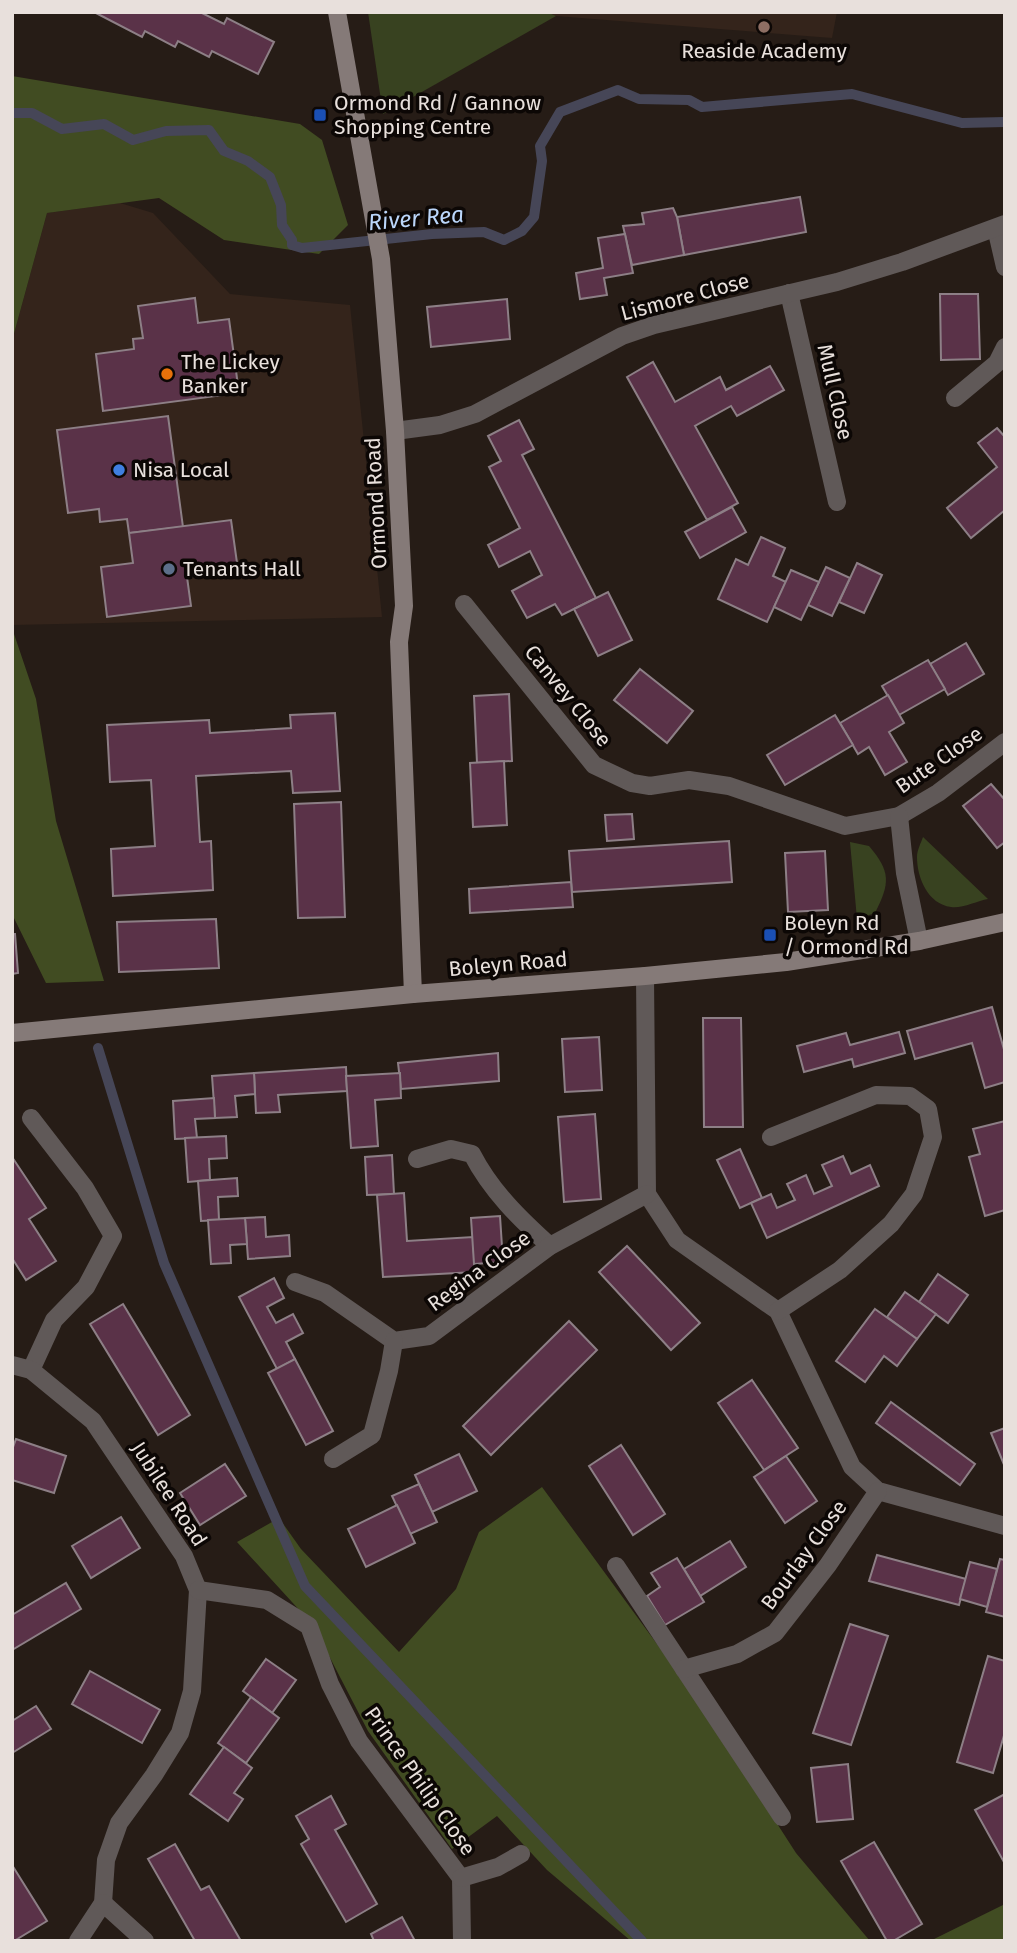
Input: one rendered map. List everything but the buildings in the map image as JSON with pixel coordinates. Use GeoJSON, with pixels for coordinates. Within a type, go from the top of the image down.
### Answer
{"type":"FeatureCollection","features":[{"type":"Feature","properties":{"kind":"street","name":"Ormond Road"},"geometry":{"type":"LineString","coordinates":[[337,12],[381,259],[395,431],[404,606],[399,642],[413,994]]}},
{"type":"Feature","properties":{"kind":"street","name":"Lismore Close"},"geometry":{"type":"LineString","coordinates":[[395,431],[440,425],[475,414],[622,336],[654,324],[837,282],[1001,226],[1005,267]]}},
{"type":"Feature","properties":{"kind":"street","name":"Mull Close"},"geometry":{"type":"LineString","coordinates":[[789,293],[837,502]]}},
{"type":"Feature","properties":{"kind":"street"},"geometry":{"type":"LineString","coordinates":[[955,398],[997,363],[1005,347]]}},
{"type":"Feature","properties":{"kind":"street","name":"Canvey Close"},"geometry":{"type":"LineString","coordinates":[[464,604],[594,765],[614,776],[650,786],[689,779],[729,786],[845,826],[899,816]]}},
{"type":"Feature","properties":{"kind":"street","name":"Bute Close"},"geometry":{"type":"LineString","coordinates":[[899,816],[938,793],[1005,742]]}},
{"type":"Feature","properties":{"kind":"street"},"geometry":{"type":"LineString","coordinates":[[899,816],[905,873],[919,941]]}},
{"type":"Feature","properties":{"kind":"street","name":"Boleyn Road"},"geometry":{"type":"LineString","coordinates":[[12,1034],[413,994],[786,962],[919,941],[1005,922]]}},
{"type":"Feature","properties":{"kind":"street"},"geometry":{"type":"LineString","coordinates":[[645,976],[647,1194],[677,1240],[778,1311],[852,1467],[878,1491],[1005,1526]]}},
{"type":"Feature","properties":{"kind":"street"},"geometry":{"type":"LineString","coordinates":[[771,1137],[876,1095],[910,1096],[928,1109],[933,1137],[914,1194],[891,1224],[840,1270],[778,1311]]}},
{"type":"Feature","properties":{"kind":"street"},"geometry":{"type":"LineString","coordinates":[[31,1118],[85,1188],[113,1236],[86,1287],[54,1320],[31,1370]]}},
{"type":"Feature","properties":{"kind":"street","name":"Regina Close"},"geometry":{"type":"LineString","coordinates":[[417,1159],[451,1149],[472,1154],[482,1174],[517,1215],[550,1247]]}},
{"type":"Feature","properties":{"kind":"street","name":"Regina Close"},"geometry":{"type":"LineString","coordinates":[[394,1341],[429,1336],[550,1247],[647,1194]]}},
{"type":"Feature","properties":{"kind":"street"},"geometry":{"type":"LineString","coordinates":[[295,1282],[326,1293],[394,1341],[372,1435],[333,1459]]}},
{"type":"Feature","properties":{"kind":"street","name":"Jubilee Road"},"geometry":{"type":"LineString","coordinates":[[12,1365],[31,1370],[93,1421],[184,1556],[198,1590],[192,1691],[180,1733],[119,1823],[106,1860],[103,1903],[78,1941]]}},
{"type":"Feature","properties":{"kind":"street","name":"Bourlay Close"},"geometry":{"type":"LineString","coordinates":[[684,1669],[737,1654],[775,1633],[828,1565],[878,1491]]}},
{"type":"Feature","properties":{"kind":"street"},"geometry":{"type":"LineString","coordinates":[[617,1566],[782,1817]]}},
{"type":"Feature","properties":{"kind":"street","name":"Prince Philip Close"},"geometry":{"type":"LineString","coordinates":[[198,1590],[267,1600],[309,1626],[330,1684],[359,1741],[461,1878],[462,1941]]}},
{"type":"Feature","properties":{"kind":"street","name":"Prince Philip Close"},"geometry":{"type":"LineString","coordinates":[[461,1878],[498,1867],[521,1854]]}},
{"type":"Feature","properties":{"kind":"street"},"geometry":{"type":"LineString","coordinates":[[103,1903],[145,1941]]}},
{"type":"Feature","properties":{"kind":"shaded area","name":"Reaside Academy"},"geometry":{"type":"Polygon","coordinates":[[[547,12],[837,12],[832,38],[556,16],[547,12]]]}},
{"type":"Feature","properties":{"kind":"shaded area"},"geometry":{"type":"Polygon","coordinates":[[[120,203],[153,213],[230,294],[350,305],[382,617],[12,625],[12,341],[47,213],[120,203]]]}},
{"type":"Feature","properties":{"kind":"green space"},"geometry":{"type":"Polygon","coordinates":[[[368,12],[547,12],[556,16],[383,114],[368,12]]]}},
{"type":"Feature","properties":{"kind":"green space"},"geometry":{"type":"Polygon","coordinates":[[[12,76],[300,124],[322,140],[348,225],[319,254],[224,240],[159,198],[47,213],[12,341],[12,76]]]}},
{"type":"Feature","properties":{"kind":"green space"},"geometry":{"type":"Polygon","coordinates":[[[12,628],[36,699],[56,821],[104,981],[46,983],[12,914],[12,628]]]}},
{"type":"Feature","properties":{"kind":"green space"},"geometry":{"type":"Polygon","coordinates":[[[923,837],[988,899],[955,907],[936,901],[925,889],[919,873],[917,857],[923,837]]]}},
{"type":"Feature","properties":{"kind":"green space"},"geometry":{"type":"Polygon","coordinates":[[[850,842],[869,846],[881,863],[886,878],[875,913],[857,919],[850,842]]]}},
{"type":"Feature","properties":{"kind":"green space"},"geometry":{"type":"Polygon","coordinates":[[[542,1487],[695,1696],[796,1853],[870,1941],[631,1941],[547,1870],[497,1816],[452,1849],[368,1731],[313,1625],[237,1542],[279,1518],[301,1549],[399,1652],[456,1589],[479,1532],[542,1487]]]}},
{"type":"Feature","properties":{"kind":"green space"},"geometry":{"type":"Polygon","coordinates":[[[1005,1904],[1005,1941],[930,1941],[1005,1904]]]}},
{"type":"Feature","properties":{"kind":"waterway","name":"River Rea"},"geometry":{"type":"LineString","coordinates":[[12,113],[32,113],[62,129],[104,124],[133,140],[166,131],[209,130],[224,151],[248,161],[270,177],[281,205],[282,225],[292,240],[292,245],[302,248],[432,234],[484,232],[504,240],[522,231],[534,217],[542,161],[540,146],[560,112],[618,90],[639,99],[689,100],[702,107],[852,94],[962,123],[1005,122]]}},
{"type":"Feature","properties":{"kind":"waterway"},"geometry":{"type":"LineString","coordinates":[[98,1048],[164,1263],[305,1586],[642,1941]]}},
{"type":"Feature","properties":{"kind":"place","name":"Reaside Academy"},"geometry":{"type":"Point","coordinates":[764,27]}},
{"type":"Feature","properties":{"kind":"place","name":"Ormond Rd / Gannow Shopping Centre"},"geometry":{"type":"Point","coordinates":[320,115]}},
{"type":"Feature","properties":{"kind":"place","name":"The Lickey Banker"},"geometry":{"type":"Point","coordinates":[167,374]}},
{"type":"Feature","properties":{"kind":"place","name":"Nisa Local"},"geometry":{"type":"Point","coordinates":[119,470]}},
{"type":"Feature","properties":{"kind":"place","name":"Tenants Hall"},"geometry":{"type":"Point","coordinates":[169,569]}},
{"type":"Feature","properties":{"kind":"place","name":"Boleyn Rd / Ormond Rd"},"geometry":{"type":"Point","coordinates":[770,935]}}]}
